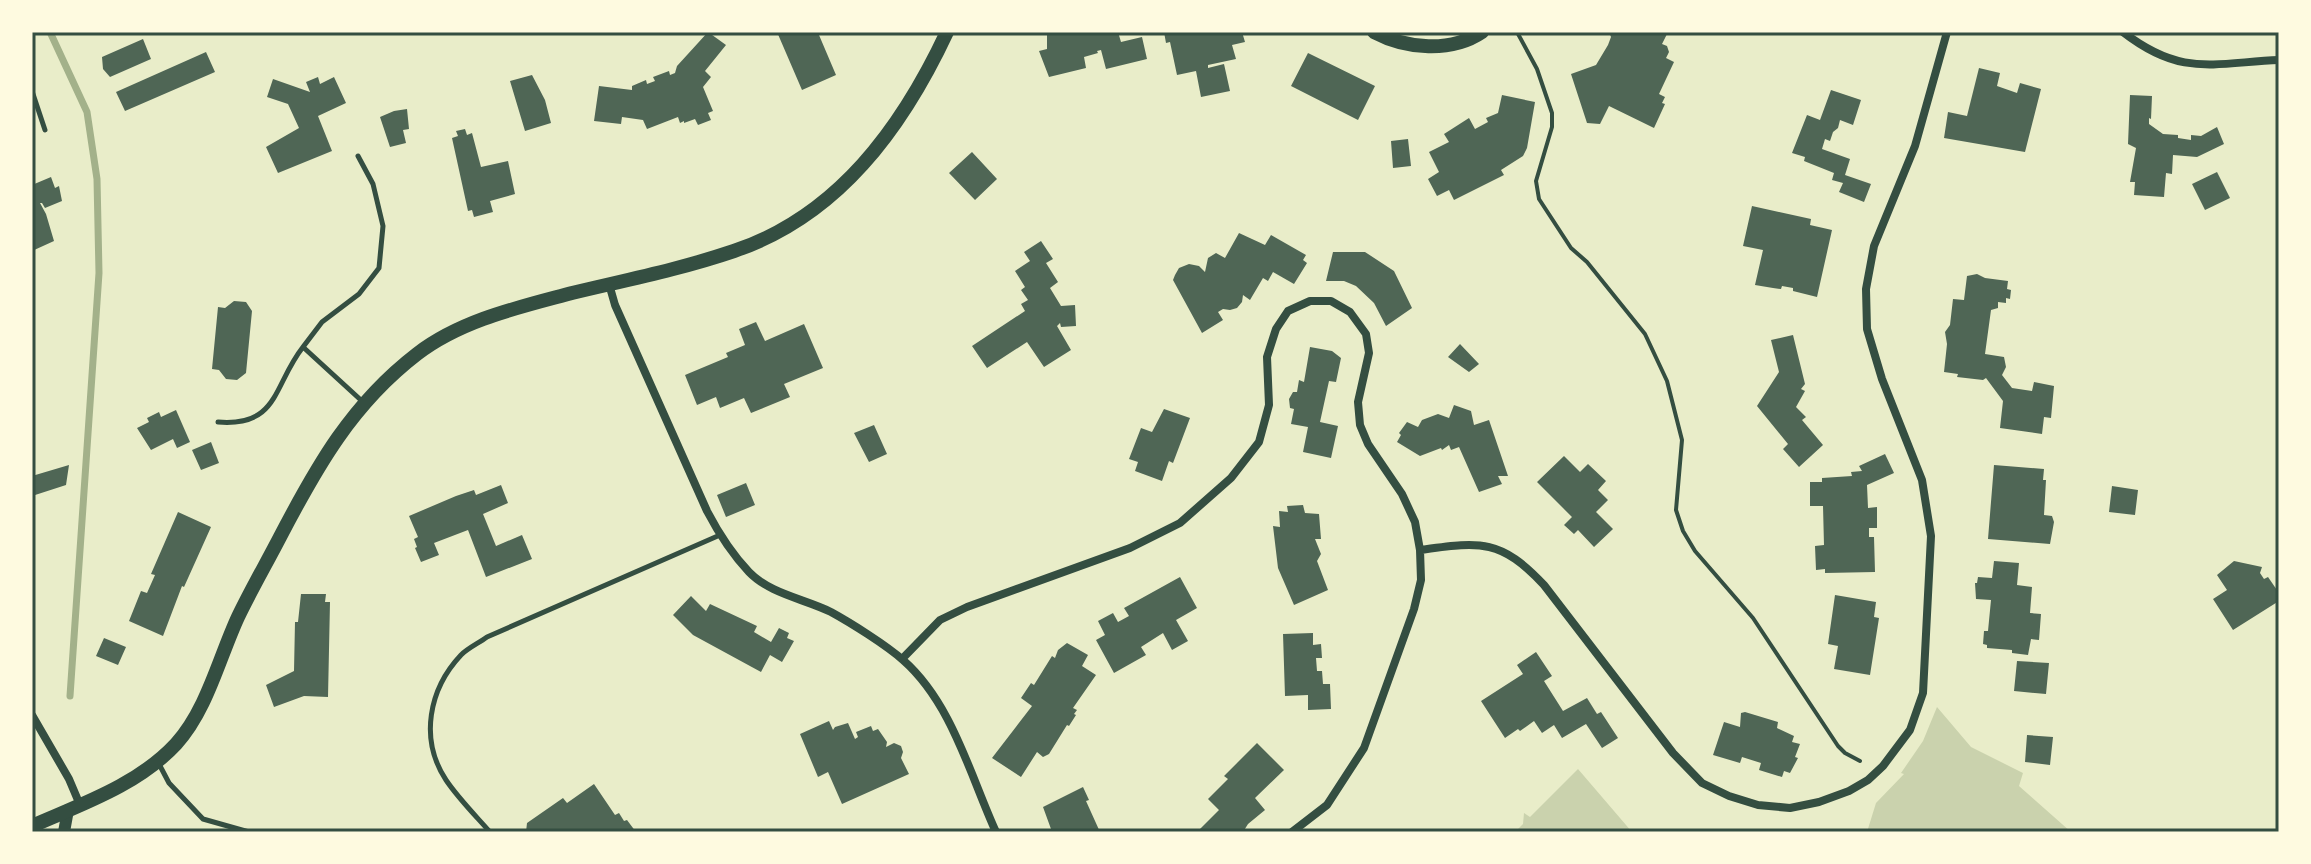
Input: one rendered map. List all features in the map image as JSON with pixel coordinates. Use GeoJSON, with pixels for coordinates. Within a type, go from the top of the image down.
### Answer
{"type":"FeatureCollection","features":[{"type":"Feature","properties":{"kind":"main road"},"geometry":{"type":"LineString","coordinates":[[32,826],[124,783],[177,743],[194,719],[238,616],[340,431],[364,403],[420,351],[458,330],[512,308],[694,264],[737,250],[797,221],[832,196],[865,164],[897,124],[947,32]]}},
{"type":"Feature","properties":{"kind":"main road"},"geometry":{"type":"LineString","coordinates":[[1374,32],[1385,38],[1421,46],[1452,46],[1482,32]]}},
{"type":"Feature","properties":{"kind":"street"},"geometry":{"type":"LineString","coordinates":[[1420,550],[1472,543],[1502,551],[1524,564],[1544,585],[1673,753],[1702,783],[1729,796],[1758,805],[1780,807],[1819,802],[1849,791],[1883,766],[1910,730],[1923,693],[1931,536],[1922,480],[1867,329],[1866,289],[1874,246],[1915,146],[1947,32]]}},
{"type":"Feature","properties":{"kind":"street"},"geometry":{"type":"LineString","coordinates":[[2123,32],[2142,47],[2172,61],[2205,66],[2279,60]]}},
{"type":"Feature","properties":{"kind":"street"},"geometry":{"type":"LineString","coordinates":[[609,284],[621,319],[720,535],[750,574],[785,594],[831,613],[902,659],[924,681],[943,712],[996,832]]}},
{"type":"Feature","properties":{"kind":"street"},"geometry":{"type":"LineString","coordinates":[[902,659],[940,620],[967,607],[1130,548],[1180,523],[1231,478],[1259,442],[1269,405],[1267,357],[1276,329],[1288,311],[1310,301],[1331,301],[1350,312],[1366,334],[1369,353],[1358,402],[1360,425],[1368,444],[1415,522],[1421,580],[1414,609],[1364,748],[1327,805],[1292,832]]}},
{"type":"Feature","properties":{"kind":"street"},"geometry":{"type":"LineString","coordinates":[[32,715],[69,779],[74,807],[64,832]]}},
{"type":"Feature","properties":{"kind":"lane"},"geometry":{"type":"LineString","coordinates":[[32,91],[45,130]]}},
{"type":"Feature","properties":{"kind":"lane"},"geometry":{"type":"LineString","coordinates":[[218,422],[238,424],[261,415],[276,396],[290,364],[322,322],[359,294],[379,268],[383,226],[373,184],[358,156]]}},
{"type":"Feature","properties":{"kind":"lane"},"geometry":{"type":"LineString","coordinates":[[303,347],[364,403]]}},
{"type":"Feature","properties":{"kind":"lane"},"geometry":{"type":"LineString","coordinates":[[490,832],[445,779],[434,756],[430,733],[431,705],[462,653],[487,637],[720,535]]}},
{"type":"Feature","properties":{"kind":"lane"},"geometry":{"type":"LineString","coordinates":[[157,761],[169,783],[203,819],[249,832]]}},
{"type":"Feature","properties":{"kind":"path"},"geometry":{"type":"LineString","coordinates":[[1517,32],[1537,69],[1552,113],[1552,127],[1536,181],[1539,199],[1571,248],[1587,262],[1645,334],[1667,381],[1682,440],[1676,510],[1683,531],[1695,551],[1753,618],[1838,746],[1860,761]]}},
{"type":"Feature","properties":{"kind":"green space"},"geometry":{"type":"Polygon","coordinates":[[[1937,707],[1971,747],[2023,773],[2019,786],[2071,832],[1867,832],[1876,803],[1904,774],[1901,773],[1923,741],[1937,707]]]}},
{"type":"Feature","properties":{"kind":"green space"},"geometry":{"type":"Polygon","coordinates":[[[1578,769],[1632,832],[1515,832],[1523,824],[1524,813],[1530,817],[1578,769]]]}},
{"type":"Feature","properties":{"kind":"building"},"geometry":{"type":"Polygon","coordinates":[[[708,32],[726,45],[705,71],[711,77],[703,87],[713,111],[708,113],[711,120],[698,125],[695,119],[680,123],[678,117],[647,129],[643,120],[622,117],[621,124],[594,121],[599,86],[632,90],[632,86],[646,80],[647,84],[655,81],[653,77],[669,71],[670,75],[675,73],[677,66],[708,32]]]}},
{"type":"Feature","properties":{"kind":"building"},"geometry":{"type":"Polygon","coordinates":[[[777,32],[826,32],[819,35],[836,75],[802,90],[777,32]]]}},
{"type":"Feature","properties":{"kind":"building"},"geometry":{"type":"Polygon","coordinates":[[[1047,32],[1118,32],[1121,42],[1142,37],[1147,59],[1106,69],[1101,50],[1084,57],[1086,68],[1049,77],[1039,51],[1047,49],[1047,32]]]}},
{"type":"Feature","properties":{"kind":"building"},"geometry":{"type":"Polygon","coordinates":[[[1164,32],[1242,32],[1245,42],[1232,45],[1236,59],[1208,65],[1208,68],[1224,64],[1230,91],[1201,97],[1196,71],[1177,75],[1170,42],[1166,43],[1164,32]]]}},
{"type":"Feature","properties":{"kind":"building"},"geometry":{"type":"Polygon","coordinates":[[[1609,32],[1668,32],[1662,44],[1667,46],[1669,52],[1666,58],[1674,62],[1659,94],[1665,97],[1662,103],[1665,104],[1654,128],[1609,106],[1600,124],[1587,123],[1571,74],[1596,65],[1608,45],[1609,32]]]}},
{"type":"Feature","properties":{"kind":"building"},"geometry":{"type":"Polygon","coordinates":[[[143,39],[151,59],[110,77],[103,69],[102,57],[143,39]]]}},
{"type":"Feature","properties":{"kind":"building"},"geometry":{"type":"Polygon","coordinates":[[[206,52],[215,72],[125,111],[116,92],[206,52]]]}},
{"type":"Feature","properties":{"kind":"building"},"geometry":{"type":"Polygon","coordinates":[[[1308,53],[1375,86],[1358,120],[1291,86],[1308,53]]]}},
{"type":"Feature","properties":{"kind":"building"},"geometry":{"type":"Polygon","coordinates":[[[1979,68],[2000,73],[1997,86],[2017,93],[2020,83],[2041,89],[2025,152],[1944,138],[1948,112],[1967,116],[1979,68]]]}},
{"type":"Feature","properties":{"kind":"building"},"geometry":{"type":"Polygon","coordinates":[[[532,75],[545,100],[551,123],[525,131],[510,81],[532,75]]]}},
{"type":"Feature","properties":{"kind":"building"},"geometry":{"type":"Polygon","coordinates":[[[318,77],[320,84],[334,77],[346,103],[318,116],[332,151],[278,173],[266,147],[299,128],[288,104],[267,97],[273,79],[310,92],[306,82],[318,77]]]}},
{"type":"Feature","properties":{"kind":"building"},"geometry":{"type":"Polygon","coordinates":[[[1831,90],[1861,100],[1853,125],[1840,120],[1830,141],[1825,139],[1822,149],[1850,159],[1845,175],[1871,184],[1864,202],[1839,192],[1843,183],[1832,180],[1834,173],[1792,153],[1807,115],[1820,120],[1831,90]]]}},
{"type":"Feature","properties":{"kind":"building"},"geometry":{"type":"Polygon","coordinates":[[[1502,95],[1535,102],[1523,156],[1501,170],[1504,175],[1454,200],[1449,190],[1437,196],[1428,179],[1439,172],[1429,152],[1449,142],[1444,134],[1469,118],[1475,129],[1488,122],[1486,118],[1498,113],[1502,95]]]}},
{"type":"Feature","properties":{"kind":"building"},"geometry":{"type":"Polygon","coordinates":[[[2130,95],[2152,96],[2149,124],[2163,134],[2191,140],[2191,135],[2201,136],[2217,127],[2224,144],[2197,157],[2173,155],[2172,174],[2166,173],[2164,197],[2134,195],[2135,182],[2130,182],[2136,148],[2128,144],[2130,95]]]}},
{"type":"Feature","properties":{"kind":"building"},"geometry":{"type":"Polygon","coordinates":[[[407,109],[409,129],[403,130],[406,143],[390,147],[380,117],[407,109]]]}},
{"type":"Feature","properties":{"kind":"building"},"geometry":{"type":"Polygon","coordinates":[[[465,129],[467,135],[472,133],[481,167],[508,161],[515,194],[490,201],[493,212],[474,217],[472,210],[468,211],[452,138],[458,136],[456,131],[465,129]]]}},
{"type":"Feature","properties":{"kind":"building"},"geometry":{"type":"Polygon","coordinates":[[[1408,139],[1411,166],[1393,168],[1391,141],[1408,139]]]}},
{"type":"Feature","properties":{"kind":"building"},"geometry":{"type":"Polygon","coordinates":[[[972,152],[997,179],[975,200],[949,173],[972,152]]]}},
{"type":"Feature","properties":{"kind":"building"},"geometry":{"type":"Polygon","coordinates":[[[2217,172],[2230,198],[2205,210],[2192,184],[2217,172]]]}},
{"type":"Feature","properties":{"kind":"building"},"geometry":{"type":"Polygon","coordinates":[[[51,177],[55,188],[59,186],[62,201],[45,208],[40,203],[54,241],[32,251],[32,185],[51,177]]]}},
{"type":"Feature","properties":{"kind":"building"},"geometry":{"type":"Polygon","coordinates":[[[1752,206],[1811,219],[1810,225],[1832,230],[1817,297],[1793,291],[1793,288],[1755,285],[1763,250],[1743,246],[1752,206]]]}},
{"type":"Feature","properties":{"kind":"building"},"geometry":{"type":"Polygon","coordinates":[[[1239,233],[1265,245],[1271,235],[1306,255],[1303,260],[1307,263],[1294,284],[1273,272],[1268,281],[1263,278],[1250,300],[1243,295],[1237,308],[1218,312],[1223,320],[1202,333],[1173,280],[1179,268],[1189,264],[1199,266],[1205,272],[1208,258],[1216,253],[1225,258],[1239,233]]]}},
{"type":"Feature","properties":{"kind":"building"},"geometry":{"type":"Polygon","coordinates":[[[1041,241],[1053,259],[1046,263],[1058,282],[1050,288],[1061,306],[1075,305],[1076,326],[1061,327],[1060,323],[1057,326],[1071,350],[1044,367],[1027,342],[987,368],[972,346],[1025,311],[1021,304],[1028,300],[1021,290],[1025,287],[1015,271],[1030,261],[1024,252],[1041,241]]]}},
{"type":"Feature","properties":{"kind":"building"},"geometry":{"type":"Polygon","coordinates":[[[1333,252],[1365,252],[1394,271],[1412,308],[1386,326],[1374,303],[1356,286],[1344,281],[1326,281],[1333,252]]]}},
{"type":"Feature","properties":{"kind":"building"},"geometry":{"type":"Polygon","coordinates":[[[1977,274],[2008,281],[2007,289],[2011,290],[2006,303],[1998,302],[1998,308],[1991,310],[1985,354],[2004,357],[2006,367],[2002,375],[2012,388],[2032,391],[2034,382],[2054,386],[2051,418],[2044,417],[2042,434],[2000,428],[2003,401],[1986,378],[1957,377],[1958,374],[1944,372],[1945,332],[1950,325],[1953,299],[1964,300],[1967,276],[1977,274]]]}},
{"type":"Feature","properties":{"kind":"building"},"geometry":{"type":"Polygon","coordinates":[[[234,301],[246,302],[252,311],[246,373],[237,380],[226,379],[219,370],[212,369],[218,307],[225,308],[234,301]]]}},
{"type":"Feature","properties":{"kind":"building"},"geometry":{"type":"Polygon","coordinates":[[[756,322],[765,341],[804,324],[823,368],[784,384],[790,397],[751,413],[744,398],[720,408],[716,397],[697,405],[685,375],[728,357],[726,353],[745,345],[739,329],[756,322]]]}},
{"type":"Feature","properties":{"kind":"building"},"geometry":{"type":"Polygon","coordinates":[[[1793,335],[1805,384],[1801,389],[1805,391],[1796,407],[1806,417],[1802,420],[1823,445],[1799,467],[1783,449],[1788,444],[1757,406],[1779,372],[1771,340],[1793,335]]]}},
{"type":"Feature","properties":{"kind":"building"},"geometry":{"type":"Polygon","coordinates":[[[1460,344],[1479,364],[1469,372],[1448,357],[1460,344]]]}},
{"type":"Feature","properties":{"kind":"building"},"geometry":{"type":"Polygon","coordinates":[[[1310,347],[1332,351],[1341,358],[1336,382],[1329,381],[1320,422],[1338,426],[1331,458],[1303,452],[1308,427],[1291,424],[1294,409],[1290,408],[1289,399],[1293,392],[1297,392],[1299,380],[1304,382],[1310,347]]]}},
{"type":"Feature","properties":{"kind":"building"},"geometry":{"type":"Polygon","coordinates":[[[1454,405],[1471,411],[1474,425],[1489,420],[1508,476],[1498,476],[1502,484],[1479,492],[1459,447],[1451,450],[1449,445],[1420,456],[1397,442],[1407,422],[1418,427],[1422,420],[1438,414],[1449,418],[1454,405]]]}},
{"type":"Feature","properties":{"kind":"building"},"geometry":{"type":"Polygon","coordinates":[[[1164,409],[1190,418],[1173,463],[1169,461],[1162,481],[1135,471],[1138,462],[1129,459],[1141,428],[1152,432],[1164,409]]]}},
{"type":"Feature","properties":{"kind":"building"},"geometry":{"type":"Polygon","coordinates":[[[176,410],[190,442],[177,448],[173,439],[151,450],[137,428],[159,412],[161,417],[176,410]]]}},
{"type":"Feature","properties":{"kind":"building"},"geometry":{"type":"Polygon","coordinates":[[[874,425],[887,454],[869,462],[854,433],[874,425]]]}},
{"type":"Feature","properties":{"kind":"building"},"geometry":{"type":"Polygon","coordinates":[[[211,442],[219,463],[201,470],[192,450],[211,442]]]}},
{"type":"Feature","properties":{"kind":"building"},"geometry":{"type":"Polygon","coordinates":[[[1885,454],[1894,473],[1867,485],[1868,508],[1877,507],[1877,528],[1869,528],[1869,537],[1874,537],[1875,572],[1825,573],[1825,569],[1816,570],[1815,546],[1824,545],[1823,506],[1810,506],[1810,482],[1852,476],[1851,472],[1862,471],[1859,466],[1885,454]]]}},
{"type":"Feature","properties":{"kind":"building"},"geometry":{"type":"Polygon","coordinates":[[[1564,456],[1580,472],[1588,464],[1606,481],[1598,490],[1608,500],[1596,512],[1613,529],[1594,547],[1578,530],[1574,534],[1564,525],[1572,517],[1537,482],[1564,456]]]}},
{"type":"Feature","properties":{"kind":"building"},"geometry":{"type":"Polygon","coordinates":[[[69,465],[66,485],[32,496],[32,476],[69,465]]]}},
{"type":"Feature","properties":{"kind":"building"},"geometry":{"type":"Polygon","coordinates":[[[1994,465],[2044,469],[2044,515],[2052,516],[2054,522],[2050,544],[1988,539],[1994,465]]]}},
{"type":"Feature","properties":{"kind":"building"},"geometry":{"type":"Polygon","coordinates":[[[746,483],[755,505],[726,517],[717,495],[746,483]]]}},
{"type":"Feature","properties":{"kind":"building"},"geometry":{"type":"Polygon","coordinates":[[[501,485],[508,503],[483,514],[496,546],[522,535],[532,559],[486,577],[468,530],[434,543],[439,555],[421,562],[415,548],[414,539],[418,537],[409,516],[456,496],[474,490],[476,495],[501,485]]]}},
{"type":"Feature","properties":{"kind":"building"},"geometry":{"type":"Polygon","coordinates":[[[2112,486],[2138,490],[2135,515],[2109,512],[2112,486]]]}},
{"type":"Feature","properties":{"kind":"building"},"geometry":{"type":"Polygon","coordinates":[[[1303,505],[1305,513],[1319,514],[1321,539],[1315,539],[1321,554],[1317,561],[1328,590],[1294,605],[1278,568],[1273,526],[1280,527],[1279,511],[1288,512],[1287,506],[1303,505]]]}},
{"type":"Feature","properties":{"kind":"building"},"geometry":{"type":"Polygon","coordinates":[[[178,512],[211,527],[182,586],[163,636],[129,621],[141,591],[147,593],[155,575],[151,574],[178,512]]]}},
{"type":"Feature","properties":{"kind":"building"},"geometry":{"type":"Polygon","coordinates":[[[1994,561],[2019,563],[2017,585],[2032,587],[2030,613],[2041,614],[2039,640],[2031,639],[2028,655],[1987,648],[1983,644],[1984,631],[1988,631],[1991,600],[1976,599],[1975,583],[1978,577],[1992,578],[1994,561]]]}},
{"type":"Feature","properties":{"kind":"building"},"geometry":{"type":"Polygon","coordinates":[[[2234,561],[2262,567],[2260,573],[2264,579],[2268,577],[2279,593],[2279,601],[2233,630],[2213,599],[2227,590],[2217,575],[2234,561]]]}},
{"type":"Feature","properties":{"kind":"building"},"geometry":{"type":"Polygon","coordinates":[[[1180,577],[1197,608],[1176,620],[1188,641],[1172,650],[1163,633],[1141,647],[1146,655],[1114,673],[1096,640],[1105,635],[1098,621],[1113,613],[1118,622],[1129,616],[1124,608],[1180,577]]]}},
{"type":"Feature","properties":{"kind":"building"},"geometry":{"type":"Polygon","coordinates":[[[301,594],[326,594],[325,602],[330,602],[328,697],[304,696],[274,707],[266,685],[294,671],[295,622],[298,622],[301,594]]]}},
{"type":"Feature","properties":{"kind":"building"},"geometry":{"type":"Polygon","coordinates":[[[1835,595],[1876,602],[1874,617],[1879,618],[1870,675],[1834,669],[1838,646],[1828,644],[1835,595]]]}},
{"type":"Feature","properties":{"kind":"building"},"geometry":{"type":"Polygon","coordinates":[[[691,596],[706,611],[710,604],[757,626],[754,632],[771,642],[779,628],[789,633],[787,638],[794,641],[782,662],[770,655],[761,672],[693,635],[673,615],[691,596]]]}},
{"type":"Feature","properties":{"kind":"building"},"geometry":{"type":"Polygon","coordinates":[[[1313,633],[1313,645],[1321,644],[1322,658],[1316,658],[1317,671],[1322,671],[1323,684],[1330,684],[1331,709],[1308,710],[1308,695],[1285,696],[1283,634],[1313,633]]]}},
{"type":"Feature","properties":{"kind":"building"},"geometry":{"type":"Polygon","coordinates":[[[104,638],[126,647],[118,665],[96,656],[104,638]]]}},
{"type":"Feature","properties":{"kind":"building"},"geometry":{"type":"Polygon","coordinates":[[[1067,643],[1088,655],[1082,666],[1096,675],[1073,708],[1077,710],[1076,715],[1049,754],[1043,757],[1037,752],[1021,777],[992,758],[1032,706],[1021,698],[1031,683],[1034,685],[1052,656],[1055,658],[1058,650],[1067,643]]]}},
{"type":"Feature","properties":{"kind":"building"},"geometry":{"type":"Polygon","coordinates":[[[1536,652],[1552,676],[1544,681],[1563,711],[1587,698],[1597,714],[1601,712],[1618,738],[1602,748],[1586,724],[1562,738],[1554,725],[1542,733],[1534,721],[1505,738],[1481,701],[1523,674],[1517,665],[1536,652]]]}},
{"type":"Feature","properties":{"kind":"building"},"geometry":{"type":"Polygon","coordinates":[[[2017,661],[2049,663],[2046,694],[2014,691],[2017,661]]]}},
{"type":"Feature","properties":{"kind":"building"},"geometry":{"type":"Polygon","coordinates":[[[1741,713],[1778,722],[1777,728],[1794,736],[1792,742],[1800,744],[1795,757],[1798,758],[1790,773],[1784,771],[1782,777],[1759,770],[1761,763],[1742,757],[1740,763],[1713,755],[1724,722],[1740,727],[1741,713]]]}},
{"type":"Feature","properties":{"kind":"building"},"geometry":{"type":"Polygon","coordinates":[[[829,721],[833,730],[848,723],[855,739],[858,737],[856,732],[871,726],[873,731],[878,729],[887,742],[886,747],[894,743],[901,746],[901,758],[909,774],[842,804],[828,772],[818,777],[800,734],[829,721]]]}},
{"type":"Feature","properties":{"kind":"building"},"geometry":{"type":"Polygon","coordinates":[[[2027,735],[2053,737],[2050,765],[2025,762],[2027,735]]]}},
{"type":"Feature","properties":{"kind":"building"},"geometry":{"type":"Polygon","coordinates":[[[1257,743],[1284,770],[1255,798],[1265,810],[1243,832],[1197,832],[1219,810],[1208,799],[1228,779],[1224,776],[1257,743]]]}},
{"type":"Feature","properties":{"kind":"building"},"geometry":{"type":"Polygon","coordinates":[[[594,784],[615,815],[619,813],[636,832],[526,832],[527,823],[563,798],[567,803],[594,784]]]}},
{"type":"Feature","properties":{"kind":"building"},"geometry":{"type":"Polygon","coordinates":[[[1083,787],[1100,832],[1054,832],[1043,807],[1083,787]]]}},
{"type":"Feature","properties":{"kind":"waterway"},"geometry":{"type":"LineString","coordinates":[[50,32],[87,112],[97,179],[99,273],[70,696]]}}]}
